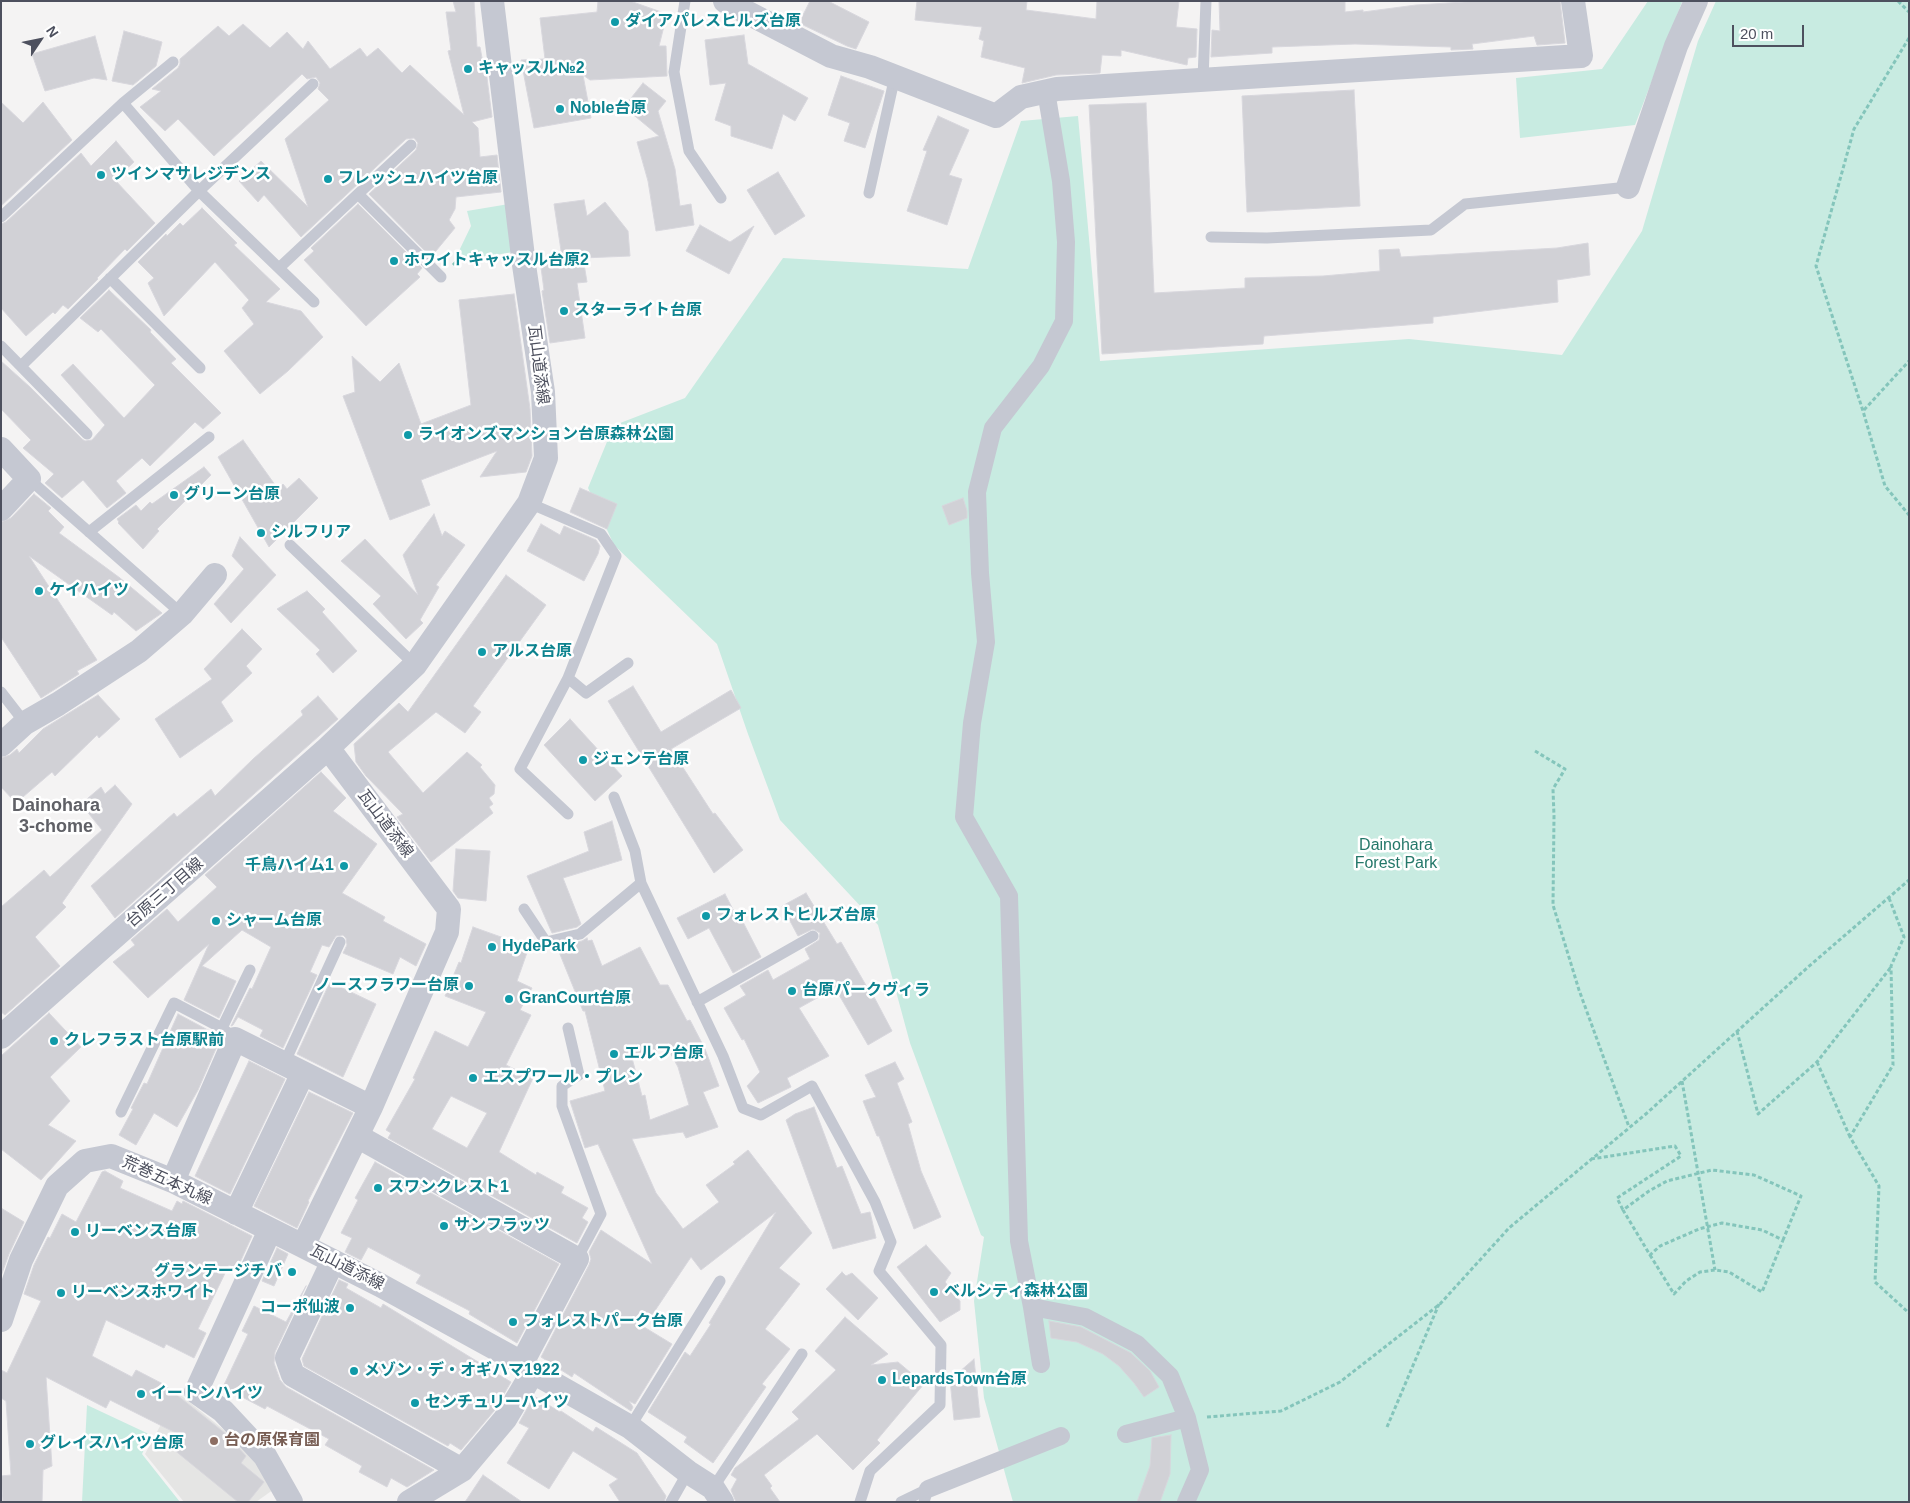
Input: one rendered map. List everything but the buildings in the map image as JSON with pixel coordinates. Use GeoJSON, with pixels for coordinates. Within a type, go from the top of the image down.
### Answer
{"type":"FeatureCollection","features":[{"type":"Feature","properties":{"kind":"street","name":"瓦山道添線"},"geometry":{"type":"LineString","coordinates":[[492,1],[524,266],[543,392],[546,458],[529,504],[415,665],[328,748],[449,909],[448,932],[371,1107],[303,1246],[380,1285],[630,1427],[718,1495]]}},
{"type":"Feature","properties":{"kind":"street"},"geometry":{"type":"LineString","coordinates":[[725,1],[831,56],[895,76],[996,116],[1021,97],[1057,89],[1582,56],[1573,1]]}},
{"type":"Feature","properties":{"kind":"street"},"geometry":{"type":"LineString","coordinates":[[1628,187],[1676,46],[1696,1]]}},
{"type":"Feature","properties":{"kind":"street"},"geometry":{"type":"LineString","coordinates":[[1041,1364],[1019,1242],[1009,896],[964,817],[972,723],[986,642],[980,573],[977,492],[993,428],[1041,366],[1064,321],[1066,242],[1061,180],[1046,91]]}},
{"type":"Feature","properties":{"kind":"street"},"geometry":{"type":"LineString","coordinates":[[1,449],[29,479],[1,509]]}},
{"type":"Feature","properties":{"kind":"street"},"geometry":{"type":"LineString","coordinates":[[1,745],[25,723],[58,704],[139,651],[182,614],[215,575]]}},
{"type":"Feature","properties":{"kind":"street","name":"台原三丁目線"},"geometry":{"type":"LineString","coordinates":[[1,1037],[328,748]]}},
{"type":"Feature","properties":{"kind":"street"},"geometry":{"type":"LineString","coordinates":[[173,1180],[229,1034],[371,1107]]}},
{"type":"Feature","properties":{"kind":"street"},"geometry":{"type":"LineString","coordinates":[[236,1213],[293,1068]]}},
{"type":"Feature","properties":{"kind":"street"},"geometry":{"type":"LineString","coordinates":[[357,1136],[577,1259],[505,1419],[462,1470],[409,1502]]}},
{"type":"Feature","properties":{"kind":"street","name":"荒巻五本丸線"},"geometry":{"type":"LineString","coordinates":[[1,1320],[21,1260],[57,1186],[85,1161],[111,1156],[173,1180],[303,1246]]}},
{"type":"Feature","properties":{"kind":"street"},"geometry":{"type":"LineString","coordinates":[[270,1230],[196,1392],[223,1411],[265,1456],[291,1502]]}},
{"type":"Feature","properties":{"kind":"street"},"geometry":{"type":"LineString","coordinates":[[333,1261],[287,1358],[293,1375],[462,1470]]}},
{"type":"Feature","properties":{"kind":"street"},"geometry":{"type":"LineString","coordinates":[[1032,1307],[1086,1317],[1137,1344],[1170,1376],[1186,1418],[1200,1470],[1186,1502]]}},
{"type":"Feature","properties":{"kind":"street"},"geometry":{"type":"LineString","coordinates":[[1126,1434],[1186,1418]]}},
{"type":"Feature","properties":{"kind":"street"},"geometry":{"type":"LineString","coordinates":[[926,1495],[1061,1436]]}},
{"type":"Feature","properties":{"kind":"lane"},"geometry":{"type":"LineString","coordinates":[[685,1],[674,72],[689,151],[721,198]]}},
{"type":"Feature","properties":{"kind":"lane"},"geometry":{"type":"LineString","coordinates":[[1203,79],[1206,1]]}},
{"type":"Feature","properties":{"kind":"lane"},"geometry":{"type":"LineString","coordinates":[[1,217],[123,103],[173,62]]}},
{"type":"Feature","properties":{"kind":"lane"},"geometry":{"type":"LineString","coordinates":[[869,193],[895,76]]}},
{"type":"Feature","properties":{"kind":"lane"},"geometry":{"type":"LineString","coordinates":[[21,366],[199,190],[313,84]]}},
{"type":"Feature","properties":{"kind":"lane"},"geometry":{"type":"LineString","coordinates":[[123,103],[199,190],[314,302]]}},
{"type":"Feature","properties":{"kind":"lane"},"geometry":{"type":"LineString","coordinates":[[279,268],[411,145]]}},
{"type":"Feature","properties":{"kind":"lane"},"geometry":{"type":"LineString","coordinates":[[1211,237],[1267,238],[1431,230],[1465,204],[1628,187]]}},
{"type":"Feature","properties":{"kind":"lane"},"geometry":{"type":"LineString","coordinates":[[358,194],[441,277]]}},
{"type":"Feature","properties":{"kind":"lane"},"geometry":{"type":"LineString","coordinates":[[110,278],[200,368]]}},
{"type":"Feature","properties":{"kind":"lane"},"geometry":{"type":"LineString","coordinates":[[1,346],[87,434]]}},
{"type":"Feature","properties":{"kind":"lane"},"geometry":{"type":"LineString","coordinates":[[89,532],[209,437]]}},
{"type":"Feature","properties":{"kind":"lane"},"geometry":{"type":"LineString","coordinates":[[29,479],[182,614]]}},
{"type":"Feature","properties":{"kind":"lane"},"geometry":{"type":"LineString","coordinates":[[529,504],[600,534],[616,556],[568,678],[520,769],[568,814]]}},
{"type":"Feature","properties":{"kind":"lane"},"geometry":{"type":"LineString","coordinates":[[290,545],[415,665]]}},
{"type":"Feature","properties":{"kind":"lane"},"geometry":{"type":"LineString","coordinates":[[568,678],[586,693],[628,663]]}},
{"type":"Feature","properties":{"kind":"lane"},"geometry":{"type":"LineString","coordinates":[[1,692],[25,723]]}},
{"type":"Feature","properties":{"kind":"lane"},"geometry":{"type":"LineString","coordinates":[[614,797],[636,851],[640,884],[723,1056],[743,1108],[761,1116],[812,1086],[875,1202],[891,1242],[879,1271],[941,1345],[940,1405],[870,1471],[860,1502]]}},
{"type":"Feature","properties":{"kind":"lane"},"geometry":{"type":"LineString","coordinates":[[524,909],[546,942],[580,934],[640,884]]}},
{"type":"Feature","properties":{"kind":"lane"},"geometry":{"type":"LineString","coordinates":[[697,1002],[814,936]]}},
{"type":"Feature","properties":{"kind":"lane"},"geometry":{"type":"LineString","coordinates":[[293,1068],[340,942]]}},
{"type":"Feature","properties":{"kind":"lane"},"geometry":{"type":"LineString","coordinates":[[121,1112],[174,1004],[229,1034],[250,970]]}},
{"type":"Feature","properties":{"kind":"lane"},"geometry":{"type":"LineString","coordinates":[[568,1028],[579,1075],[562,1086],[562,1106],[601,1214],[577,1259]]}},
{"type":"Feature","properties":{"kind":"lane"},"geometry":{"type":"LineString","coordinates":[[630,1427],[720,1281]]}},
{"type":"Feature","properties":{"kind":"lane"},"geometry":{"type":"LineString","coordinates":[[718,1495],[802,1354]]}},
{"type":"Feature","properties":{"kind":"lane"},"geometry":{"type":"LineString","coordinates":[[671,1502],[688,1472]]}},
{"type":"Feature","properties":{"kind":"lane"},"geometry":{"type":"LineString","coordinates":[[901,1502],[926,1495]]}},
{"type":"Feature","properties":{"kind":"path"},"geometry":{"type":"LineString","coordinates":[[1898,1],[1909,12]]}},
{"type":"Feature","properties":{"kind":"path"},"geometry":{"type":"LineString","coordinates":[[1909,38],[1854,129],[1816,266],[1864,411],[1886,486],[1909,515]]}},
{"type":"Feature","properties":{"kind":"path"},"geometry":{"type":"LineString","coordinates":[[1864,411],[1909,361]]}},
{"type":"Feature","properties":{"kind":"path"},"geometry":{"type":"LineString","coordinates":[[1534,751],[1565,769],[1553,789],[1552,905],[1579,990],[1629,1127]]}},
{"type":"Feature","properties":{"kind":"path"},"geometry":{"type":"LineString","coordinates":[[1186,1418],[1281,1411],[1340,1382],[1440,1304],[1509,1228],[1647,1113],[1909,880]]}},
{"type":"Feature","properties":{"kind":"path"},"geometry":{"type":"LineString","coordinates":[[1737,1031],[1758,1114],[1817,1062],[1891,966],[1904,937],[1889,898]]}},
{"type":"Feature","properties":{"kind":"path"},"geometry":{"type":"LineString","coordinates":[[1850,1137],[1893,1065],[1891,966]]}},
{"type":"Feature","properties":{"kind":"path"},"geometry":{"type":"LineString","coordinates":[[1817,1062],[1850,1137],[1880,1186],[1875,1282],[1909,1313]]}},
{"type":"Feature","properties":{"kind":"path"},"geometry":{"type":"LineString","coordinates":[[1682,1081],[1715,1270]]}},
{"type":"Feature","properties":{"kind":"path"},"geometry":{"type":"LineString","coordinates":[[1590,1159],[1675,1146],[1681,1156],[1617,1198],[1623,1210],[1674,1294],[1686,1281],[1700,1272],[1715,1270],[1729,1272],[1762,1292],[1801,1196],[1754,1175],[1712,1170],[1668,1181],[1649,1191],[1623,1210]]}},
{"type":"Feature","properties":{"kind":"path"},"geometry":{"type":"LineString","coordinates":[[1650,1255],[1660,1246],[1722,1223],[1762,1230],[1783,1240]]}},
{"type":"Feature","properties":{"kind":"path"},"geometry":{"type":"LineString","coordinates":[[1387,1427],[1440,1304]]}},
{"type":"Feature","properties":{"kind":"shaded area"},"geometry":{"type":"Polygon","coordinates":[[[178,1393],[260,1459],[277,1487],[256,1502],[184,1502],[145,1454],[178,1393]]]}},
{"type":"Feature","properties":{"kind":"green space"},"geometry":{"type":"Polygon","coordinates":[[[1648,1],[1682,2],[1635,125],[1520,138],[1516,78],[1602,69],[1648,1]]]}},
{"type":"Feature","properties":{"kind":"green space","name":"Dainohara Forest Park"},"geometry":{"type":"Polygon","coordinates":[[[1716,1],[1909,1],[1909,1502],[1013,1502],[984,1398],[974,1301],[984,1237],[981,1235],[910,1043],[878,925],[780,820],[717,644],[614,545],[588,488],[611,432],[615,425],[685,398],[783,258],[968,269],[1021,121],[1078,116],[1100,361],[1409,339],[1562,355],[1642,231],[1698,41],[1716,1]]]}},
{"type":"Feature","properties":{"kind":"green space"},"geometry":{"type":"Polygon","coordinates":[[[509,204],[513,252],[465,260],[458,253],[471,226],[467,211],[509,204]]]}},
{"type":"Feature","properties":{"kind":"green space"},"geometry":{"type":"Polygon","coordinates":[[[87,1405],[151,1435],[142,1454],[180,1502],[82,1502],[87,1405]]]}},
{"type":"Feature","properties":{"kind":"place","name":"ダイアパレスヒルズ台原"},"geometry":{"type":"Point","coordinates":[615,22]}},
{"type":"Feature","properties":{"kind":"place","name":"キャッスル№2"},"geometry":{"type":"Point","coordinates":[468,69]}},
{"type":"Feature","properties":{"kind":"place","name":"Noble台原"},"geometry":{"type":"Point","coordinates":[560,109]}},
{"type":"Feature","properties":{"kind":"place","name":"ツインマサレジデンス"},"geometry":{"type":"Point","coordinates":[101,175]}},
{"type":"Feature","properties":{"kind":"place","name":"フレッシュハイツ台原"},"geometry":{"type":"Point","coordinates":[328,179]}},
{"type":"Feature","properties":{"kind":"place","name":"ホワイトキャッスル台原2"},"geometry":{"type":"Point","coordinates":[394,261]}},
{"type":"Feature","properties":{"kind":"place","name":"スターライト台原"},"geometry":{"type":"Point","coordinates":[564,311]}},
{"type":"Feature","properties":{"kind":"place","name":"ライオンズマンション台原森林公園"},"geometry":{"type":"Point","coordinates":[408,435]}},
{"type":"Feature","properties":{"kind":"place","name":"グリーン台原"},"geometry":{"type":"Point","coordinates":[174,495]}},
{"type":"Feature","properties":{"kind":"place","name":"シルフリア"},"geometry":{"type":"Point","coordinates":[261,533]}},
{"type":"Feature","properties":{"kind":"place","name":"ケイハイツ"},"geometry":{"type":"Point","coordinates":[39,591]}},
{"type":"Feature","properties":{"kind":"place","name":"アルス台原"},"geometry":{"type":"Point","coordinates":[482,652]}},
{"type":"Feature","properties":{"kind":"place","name":"ジェンテ台原"},"geometry":{"type":"Point","coordinates":[583,760]}},
{"type":"Feature","properties":{"kind":"place","name":"千鳥ハイム1"},"geometry":{"type":"Point","coordinates":[344,866]}},
{"type":"Feature","properties":{"kind":"place","name":"フォレストヒルズ台原"},"geometry":{"type":"Point","coordinates":[706,916]}},
{"type":"Feature","properties":{"kind":"place","name":"シャーム台原"},"geometry":{"type":"Point","coordinates":[216,921]}},
{"type":"Feature","properties":{"kind":"place","name":"HydePark"},"geometry":{"type":"Point","coordinates":[492,947]}},
{"type":"Feature","properties":{"kind":"place","name":"ノースフラワー台原"},"geometry":{"type":"Point","coordinates":[469,986]}},
{"type":"Feature","properties":{"kind":"place","name":"台原パークヴィラ"},"geometry":{"type":"Point","coordinates":[792,991]}},
{"type":"Feature","properties":{"kind":"place","name":"GranCourt台原"},"geometry":{"type":"Point","coordinates":[509,999]}},
{"type":"Feature","properties":{"kind":"place","name":"クレフラスト台原駅前"},"geometry":{"type":"Point","coordinates":[54,1041]}},
{"type":"Feature","properties":{"kind":"place","name":"エルフ台原"},"geometry":{"type":"Point","coordinates":[614,1054]}},
{"type":"Feature","properties":{"kind":"place","name":"エスプワール・プレン"},"geometry":{"type":"Point","coordinates":[473,1078]}},
{"type":"Feature","properties":{"kind":"place","name":"スワンクレスト1"},"geometry":{"type":"Point","coordinates":[378,1188]}},
{"type":"Feature","properties":{"kind":"place","name":"サンフラッツ"},"geometry":{"type":"Point","coordinates":[444,1226]}},
{"type":"Feature","properties":{"kind":"place","name":"リーベンス台原"},"geometry":{"type":"Point","coordinates":[75,1232]}},
{"type":"Feature","properties":{"kind":"place","name":"グランテージチバ"},"geometry":{"type":"Point","coordinates":[292,1272]}},
{"type":"Feature","properties":{"kind":"place","name":"ベルシティ森林公園"},"geometry":{"type":"Point","coordinates":[934,1292]}},
{"type":"Feature","properties":{"kind":"place","name":"リーベンスホワイト"},"geometry":{"type":"Point","coordinates":[61,1293]}},
{"type":"Feature","properties":{"kind":"place","name":"コーポ仙波"},"geometry":{"type":"Point","coordinates":[350,1308]}},
{"type":"Feature","properties":{"kind":"place","name":"フォレストパーク台原"},"geometry":{"type":"Point","coordinates":[513,1322]}},
{"type":"Feature","properties":{"kind":"place","name":"メゾン・デ・オギハマ1922"},"geometry":{"type":"Point","coordinates":[354,1371]}},
{"type":"Feature","properties":{"kind":"place","name":"LepardsTown台原"},"geometry":{"type":"Point","coordinates":[882,1380]}},
{"type":"Feature","properties":{"kind":"place","name":"イートンハイツ"},"geometry":{"type":"Point","coordinates":[141,1394]}},
{"type":"Feature","properties":{"kind":"place","name":"センチュリーハイツ"},"geometry":{"type":"Point","coordinates":[415,1403]}},
{"type":"Feature","properties":{"kind":"place","name":"台の原保育園"},"geometry":{"type":"Point","coordinates":[214,1441]}},
{"type":"Feature","properties":{"kind":"place","name":"グレイスハイツ台原"},"geometry":{"type":"Point","coordinates":[30,1444]}},
{"type":"Feature","properties":{"kind":"district","name":"Dainohara 3-chome"},"geometry":{"type":"Point","coordinates":[56,816]}}]}
